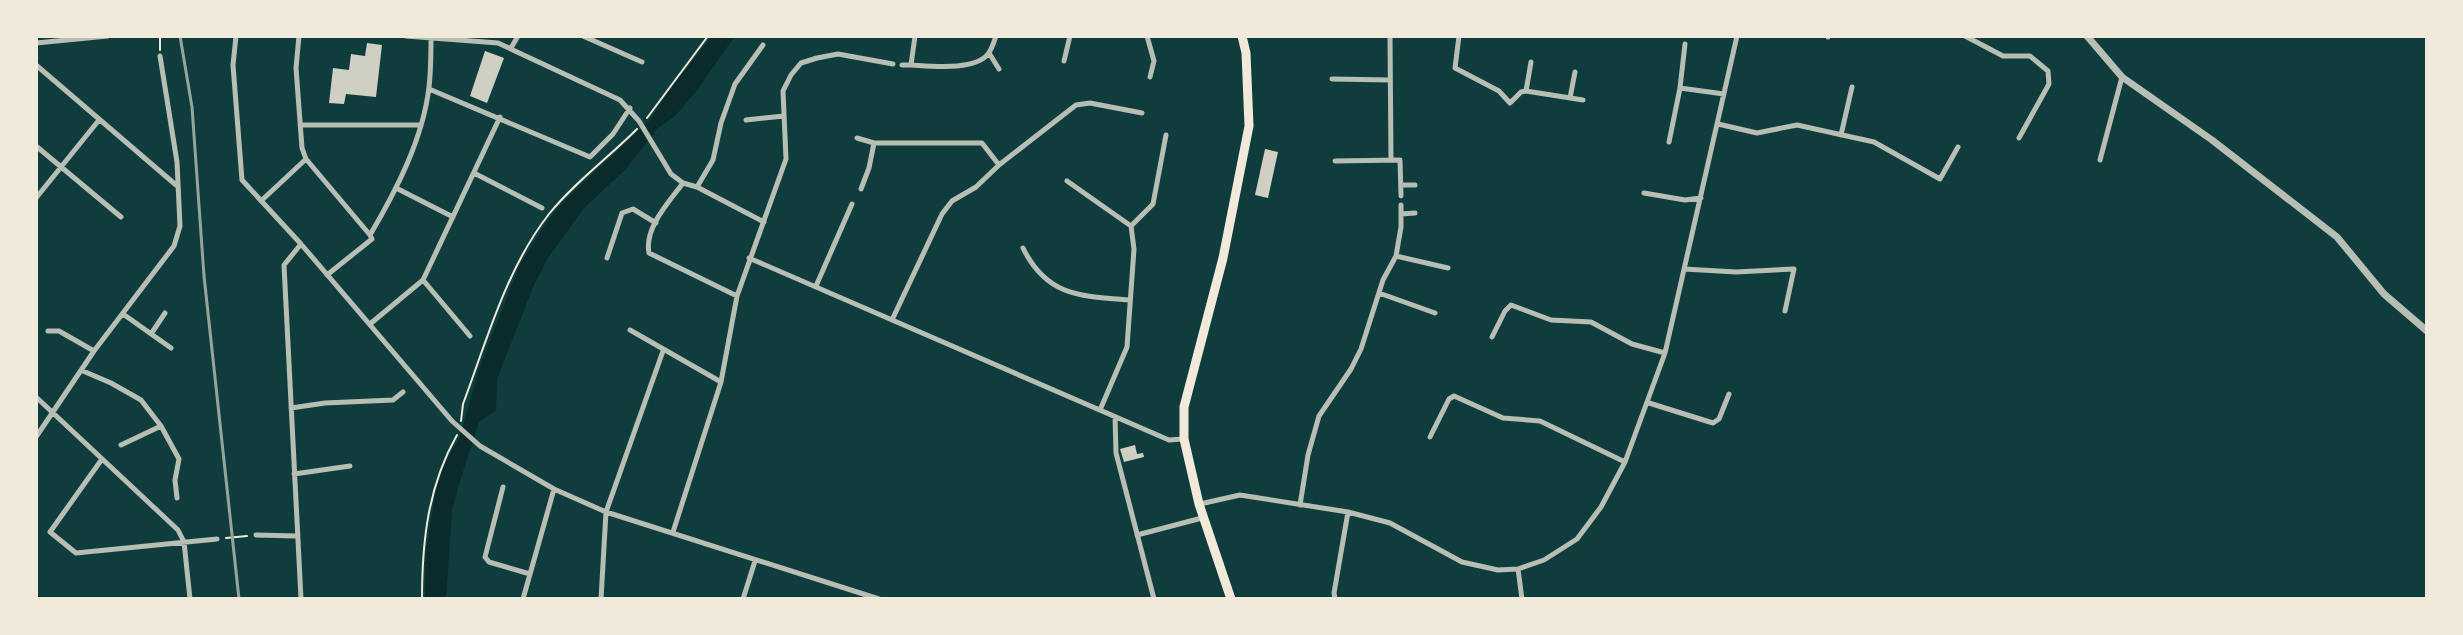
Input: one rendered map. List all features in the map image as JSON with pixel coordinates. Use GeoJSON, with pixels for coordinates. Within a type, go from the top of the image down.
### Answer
{"type":"FeatureCollection","features":[{"type":"Feature","properties":{"kind":"main road"},"geometry":{"type":"LineString","coordinates":[[1231,597],[1199,504],[1184,439],[1184,407],[1223,258],[1249,126],[1246,53],[1242,36]]}},
{"type":"Feature","properties":{"kind":"street"},"geometry":{"type":"LineString","coordinates":[[36,43],[108,36]]}},
{"type":"Feature","properties":{"kind":"street"},"geometry":{"type":"LineString","coordinates":[[236,36],[233,65],[240,176],[452,421],[480,446],[554,489],[606,512],[879,599]]}},
{"type":"Feature","properties":{"kind":"street"},"geometry":{"type":"LineString","coordinates":[[299,36],[296,68],[302,148],[306,159],[372,239],[327,275]]}},
{"type":"Feature","properties":{"kind":"street"},"geometry":{"type":"LineString","coordinates":[[406,36],[498,43],[620,100],[639,121],[664,166],[683,183],[697,187],[764,222]]}},
{"type":"Feature","properties":{"kind":"street"},"geometry":{"type":"LineString","coordinates":[[511,48],[518,36]]}},
{"type":"Feature","properties":{"kind":"street"},"geometry":{"type":"LineString","coordinates":[[583,36],[642,62]]}},
{"type":"Feature","properties":{"kind":"street"},"geometry":{"type":"LineString","coordinates":[[911,65],[915,36]]}},
{"type":"Feature","properties":{"kind":"street"},"geometry":{"type":"LineString","coordinates":[[902,65],[951,67],[981,60],[989,53],[996,36]]}},
{"type":"Feature","properties":{"kind":"street"},"geometry":{"type":"LineString","coordinates":[[1064,61],[1070,36]]}},
{"type":"Feature","properties":{"kind":"street"},"geometry":{"type":"LineString","coordinates":[[1147,36],[1154,61],[1150,77]]}},
{"type":"Feature","properties":{"kind":"street"},"geometry":{"type":"LineString","coordinates":[[1390,36],[1391,160]]}},
{"type":"Feature","properties":{"kind":"street"},"geometry":{"type":"LineString","coordinates":[[1459,36],[1455,68],[1499,91],[1510,103],[1526,91],[1583,100]]}},
{"type":"Feature","properties":{"kind":"street"},"geometry":{"type":"LineString","coordinates":[[1199,504],[1240,495],[1348,512],[1390,523],[1462,562],[1498,570],[1518,569],[1544,560],[1577,539],[1601,507],[1625,462],[1665,353],[1737,36]]}},
{"type":"Feature","properties":{"kind":"street"},"geometry":{"type":"LineString","coordinates":[[1966,36],[2003,56],[2030,56],[2048,71],[2049,84],[2019,138]]}},
{"type":"Feature","properties":{"kind":"street"},"geometry":{"type":"LineString","coordinates":[[2087,36],[2122,77],[2212,140],[2337,237],[2384,294],[2427,331]]}},
{"type":"Feature","properties":{"kind":"street"},"geometry":{"type":"LineString","coordinates":[[370,235],[398,189],[420,125],[429,89],[431,37]]}},
{"type":"Feature","properties":{"kind":"street"},"geometry":{"type":"LineString","coordinates":[[1669,142],[1685,44]]}},
{"type":"Feature","properties":{"kind":"street"},"geometry":{"type":"LineString","coordinates":[[697,187],[713,160],[721,123],[735,84],[763,45]]}},
{"type":"Feature","properties":{"kind":"street"},"geometry":{"type":"LineString","coordinates":[[989,53],[999,69]]}},
{"type":"Feature","properties":{"kind":"street"},"geometry":{"type":"LineString","coordinates":[[673,532],[721,382],[737,296],[786,159],[783,91],[801,63],[838,54],[879,64],[893,64]]}},
{"type":"Feature","properties":{"kind":"street"},"geometry":{"type":"LineString","coordinates":[[36,437],[94,351],[174,246],[180,226],[177,162],[160,56]]}},
{"type":"Feature","properties":{"kind":"street"},"geometry":{"type":"LineString","coordinates":[[1526,91],[1531,62]]}},
{"type":"Feature","properties":{"kind":"street"},"geometry":{"type":"LineString","coordinates":[[36,65],[177,186]]}},
{"type":"Feature","properties":{"kind":"street"},"geometry":{"type":"LineString","coordinates":[[1570,98],[1575,72]]}},
{"type":"Feature","properties":{"kind":"street"},"geometry":{"type":"LineString","coordinates":[[2100,160],[2122,77]]}},
{"type":"Feature","properties":{"kind":"street"},"geometry":{"type":"LineString","coordinates":[[1332,79],[1390,80]]}},
{"type":"Feature","properties":{"kind":"street"},"geometry":{"type":"LineString","coordinates":[[1841,135],[1852,87]]}},
{"type":"Feature","properties":{"kind":"street"},"geometry":{"type":"LineString","coordinates":[[1680,88],[1724,94]]}},
{"type":"Feature","properties":{"kind":"street"},"geometry":{"type":"LineString","coordinates":[[429,89],[590,157],[613,134],[630,108]]}},
{"type":"Feature","properties":{"kind":"street"},"geometry":{"type":"LineString","coordinates":[[892,320],[942,214],[952,201],[976,187],[999,165],[1076,105],[1090,103],[1142,113]]}},
{"type":"Feature","properties":{"kind":"street"},"geometry":{"type":"LineString","coordinates":[[746,120],[784,116]]}},
{"type":"Feature","properties":{"kind":"street"},"geometry":{"type":"LineString","coordinates":[[370,324],[423,280],[500,117]]}},
{"type":"Feature","properties":{"kind":"street"},"geometry":{"type":"LineString","coordinates":[[36,198],[99,120]]}},
{"type":"Feature","properties":{"kind":"street"},"geometry":{"type":"LineString","coordinates":[[1718,124],[1757,133],[1797,125],[1874,142],[1940,179],[1958,147]]}},
{"type":"Feature","properties":{"kind":"street"},"geometry":{"type":"LineString","coordinates":[[301,125],[420,125]]}},
{"type":"Feature","properties":{"kind":"street"},"geometry":{"type":"LineString","coordinates":[[1131,226],[1153,204],[1166,135]]}},
{"type":"Feature","properties":{"kind":"street"},"geometry":{"type":"LineString","coordinates":[[857,138],[874,143],[982,143],[999,165]]}},
{"type":"Feature","properties":{"kind":"street"},"geometry":{"type":"LineString","coordinates":[[861,189],[874,143]]}},
{"type":"Feature","properties":{"kind":"street"},"geometry":{"type":"LineString","coordinates":[[36,146],[121,217]]}},
{"type":"Feature","properties":{"kind":"street"},"geometry":{"type":"LineString","coordinates":[[261,201],[306,159]]}},
{"type":"Feature","properties":{"kind":"street"},"geometry":{"type":"LineString","coordinates":[[1335,161],[1401,161],[1401,196]]}},
{"type":"Feature","properties":{"kind":"street"},"geometry":{"type":"LineString","coordinates":[[474,173],[542,208]]}},
{"type":"Feature","properties":{"kind":"street"},"geometry":{"type":"LineString","coordinates":[[1067,181],[1131,226],[1134,249],[1127,347],[1100,410]]}},
{"type":"Feature","properties":{"kind":"street"},"geometry":{"type":"LineString","coordinates":[[683,183],[656,223],[647,243],[649,253],[737,296]]}},
{"type":"Feature","properties":{"kind":"street"},"geometry":{"type":"LineString","coordinates":[[1401,185],[1415,185]]}},
{"type":"Feature","properties":{"kind":"street"},"geometry":{"type":"LineString","coordinates":[[398,189],[453,217]]}},
{"type":"Feature","properties":{"kind":"street"},"geometry":{"type":"LineString","coordinates":[[1644,193],[1685,200],[1701,198]]}},
{"type":"Feature","properties":{"kind":"street"},"geometry":{"type":"LineString","coordinates":[[816,286],[852,204]]}},
{"type":"Feature","properties":{"kind":"street"},"geometry":{"type":"LineString","coordinates":[[1300,505],[1308,455],[1319,416],[1361,349],[1383,280],[1396,256],[1401,205]]}},
{"type":"Feature","properties":{"kind":"street"},"geometry":{"type":"LineString","coordinates":[[607,258],[622,213],[633,209],[656,223]]}},
{"type":"Feature","properties":{"kind":"street"},"geometry":{"type":"LineString","coordinates":[[1401,214],[1415,213]]}},
{"type":"Feature","properties":{"kind":"street"},"geometry":{"type":"LineString","coordinates":[[301,244],[284,265],[301,599]]}},
{"type":"Feature","properties":{"kind":"street"},"geometry":{"type":"LineString","coordinates":[[1023,248],[1031,265],[1074,296],[1130,300]]}},
{"type":"Feature","properties":{"kind":"street"},"geometry":{"type":"LineString","coordinates":[[1396,256],[1448,268]]}},
{"type":"Feature","properties":{"kind":"street"},"geometry":{"type":"LineString","coordinates":[[749,258],[1169,440],[1184,439]]}},
{"type":"Feature","properties":{"kind":"street"},"geometry":{"type":"LineString","coordinates":[[1684,269],[1736,272],[1794,269],[1785,311]]}},
{"type":"Feature","properties":{"kind":"street"},"geometry":{"type":"LineString","coordinates":[[423,280],[470,336]]}},
{"type":"Feature","properties":{"kind":"street"},"geometry":{"type":"LineString","coordinates":[[1379,293],[1435,313]]}},
{"type":"Feature","properties":{"kind":"street"},"geometry":{"type":"LineString","coordinates":[[1492,337],[1511,305],[1551,320],[1591,322],[1632,344],[1665,353]]}},
{"type":"Feature","properties":{"kind":"street"},"geometry":{"type":"LineString","coordinates":[[151,334],[165,313]]}},
{"type":"Feature","properties":{"kind":"street"},"geometry":{"type":"LineString","coordinates":[[123,314],[171,348]]}},
{"type":"Feature","properties":{"kind":"street"},"geometry":{"type":"LineString","coordinates":[[630,330],[721,382]]}},
{"type":"Feature","properties":{"kind":"street"},"geometry":{"type":"LineString","coordinates":[[48,331],[59,331],[94,351]]}},
{"type":"Feature","properties":{"kind":"street"},"geometry":{"type":"LineString","coordinates":[[601,599],[606,512],[663,351]]}},
{"type":"Feature","properties":{"kind":"street"},"geometry":{"type":"LineString","coordinates":[[83,371],[141,400],[161,426],[179,459],[175,480],[177,498]]}},
{"type":"Feature","properties":{"kind":"street"},"geometry":{"type":"LineString","coordinates":[[291,408],[393,400],[403,392]]}},
{"type":"Feature","properties":{"kind":"street"},"geometry":{"type":"LineString","coordinates":[[1649,403],[1713,423],[1719,419],[1729,394]]}},
{"type":"Feature","properties":{"kind":"street"},"geometry":{"type":"LineString","coordinates":[[1430,437],[1449,399],[1454,396],[1503,418],[1540,421],[1625,462]]}},
{"type":"Feature","properties":{"kind":"street"},"geometry":{"type":"LineString","coordinates":[[36,397],[178,530],[184,542],[190,599]]}},
{"type":"Feature","properties":{"kind":"street"},"geometry":{"type":"LineString","coordinates":[[1115,416],[1116,453],[1154,599]]}},
{"type":"Feature","properties":{"kind":"street"},"geometry":{"type":"LineString","coordinates":[[121,445],[161,426]]}},
{"type":"Feature","properties":{"kind":"street"},"geometry":{"type":"LineString","coordinates":[[102,459],[50,532],[76,553],[217,539]]}},
{"type":"Feature","properties":{"kind":"street"},"geometry":{"type":"LineString","coordinates":[[294,474],[350,466]]}},
{"type":"Feature","properties":{"kind":"street"},"geometry":{"type":"LineString","coordinates":[[503,487],[485,557],[489,562],[530,574]]}},
{"type":"Feature","properties":{"kind":"street"},"geometry":{"type":"LineString","coordinates":[[523,599],[554,489]]}},
{"type":"Feature","properties":{"kind":"street"},"geometry":{"type":"LineString","coordinates":[[1335,599],[1348,512]]}},
{"type":"Feature","properties":{"kind":"street"},"geometry":{"type":"LineString","coordinates":[[1137,535],[1203,517]]}},
{"type":"Feature","properties":{"kind":"street"},"geometry":{"type":"LineString","coordinates":[[256,535],[297,536]]}},
{"type":"Feature","properties":{"kind":"street"},"geometry":{"type":"LineString","coordinates":[[743,599],[755,561]]}},
{"type":"Feature","properties":{"kind":"street"},"geometry":{"type":"LineString","coordinates":[[1518,569],[1522,599]]}},
{"type":"Feature","properties":{"kind":"street"},"geometry":{"type":"LineString","coordinates":[[1219,599],[1231,597]]}},
{"type":"Feature","properties":{"kind":"path"},"geometry":{"type":"LineString","coordinates":[[160,36],[160,56]]}},
{"type":"Feature","properties":{"kind":"path"},"geometry":{"type":"LineString","coordinates":[[422,599],[426,523],[434,486],[457,435],[466,396],[520,258],[549,214],[576,183],[650,114],[708,36]]}},
{"type":"Feature","properties":{"kind":"path"},"geometry":{"type":"LineString","coordinates":[[217,539],[256,535]]}},
{"type":"Feature","properties":{"kind":"water"},"geometry":{"type":"Polygon","coordinates":[[[712,36],[735,36],[676,115],[657,129],[626,169],[584,208],[548,258],[534,285],[497,379],[496,410],[479,422],[459,484],[452,510],[446,599],[425,599],[426,552],[436,489],[445,463],[460,437],[479,369],[519,266],[563,202],[651,119],[667,93],[712,36]]]}},
{"type":"Feature","properties":{"kind":"building"},"geometry":{"type":"Polygon","coordinates":[[[367,43],[382,45],[376,97],[346,94],[344,104],[329,103],[333,68],[349,70],[351,54],[365,56],[367,43]]]}},
{"type":"Feature","properties":{"kind":"building"},"geometry":{"type":"Polygon","coordinates":[[[485,51],[504,58],[487,103],[470,96],[485,51]]]}},
{"type":"Feature","properties":{"kind":"building"},"geometry":{"type":"Polygon","coordinates":[[[1265,149],[1278,152],[1268,198],[1255,195],[1265,149]]]}},
{"type":"Feature","properties":{"kind":"building"},"geometry":{"type":"Polygon","coordinates":[[[1135,445],[1137,454],[1143,453],[1144,457],[1124,462],[1120,449],[1135,445]]]}},
{"type":"Feature","properties":{"kind":"railway"},"geometry":{"type":"LineString","coordinates":[[180,36],[192,107],[204,276],[239,599]]}}]}
